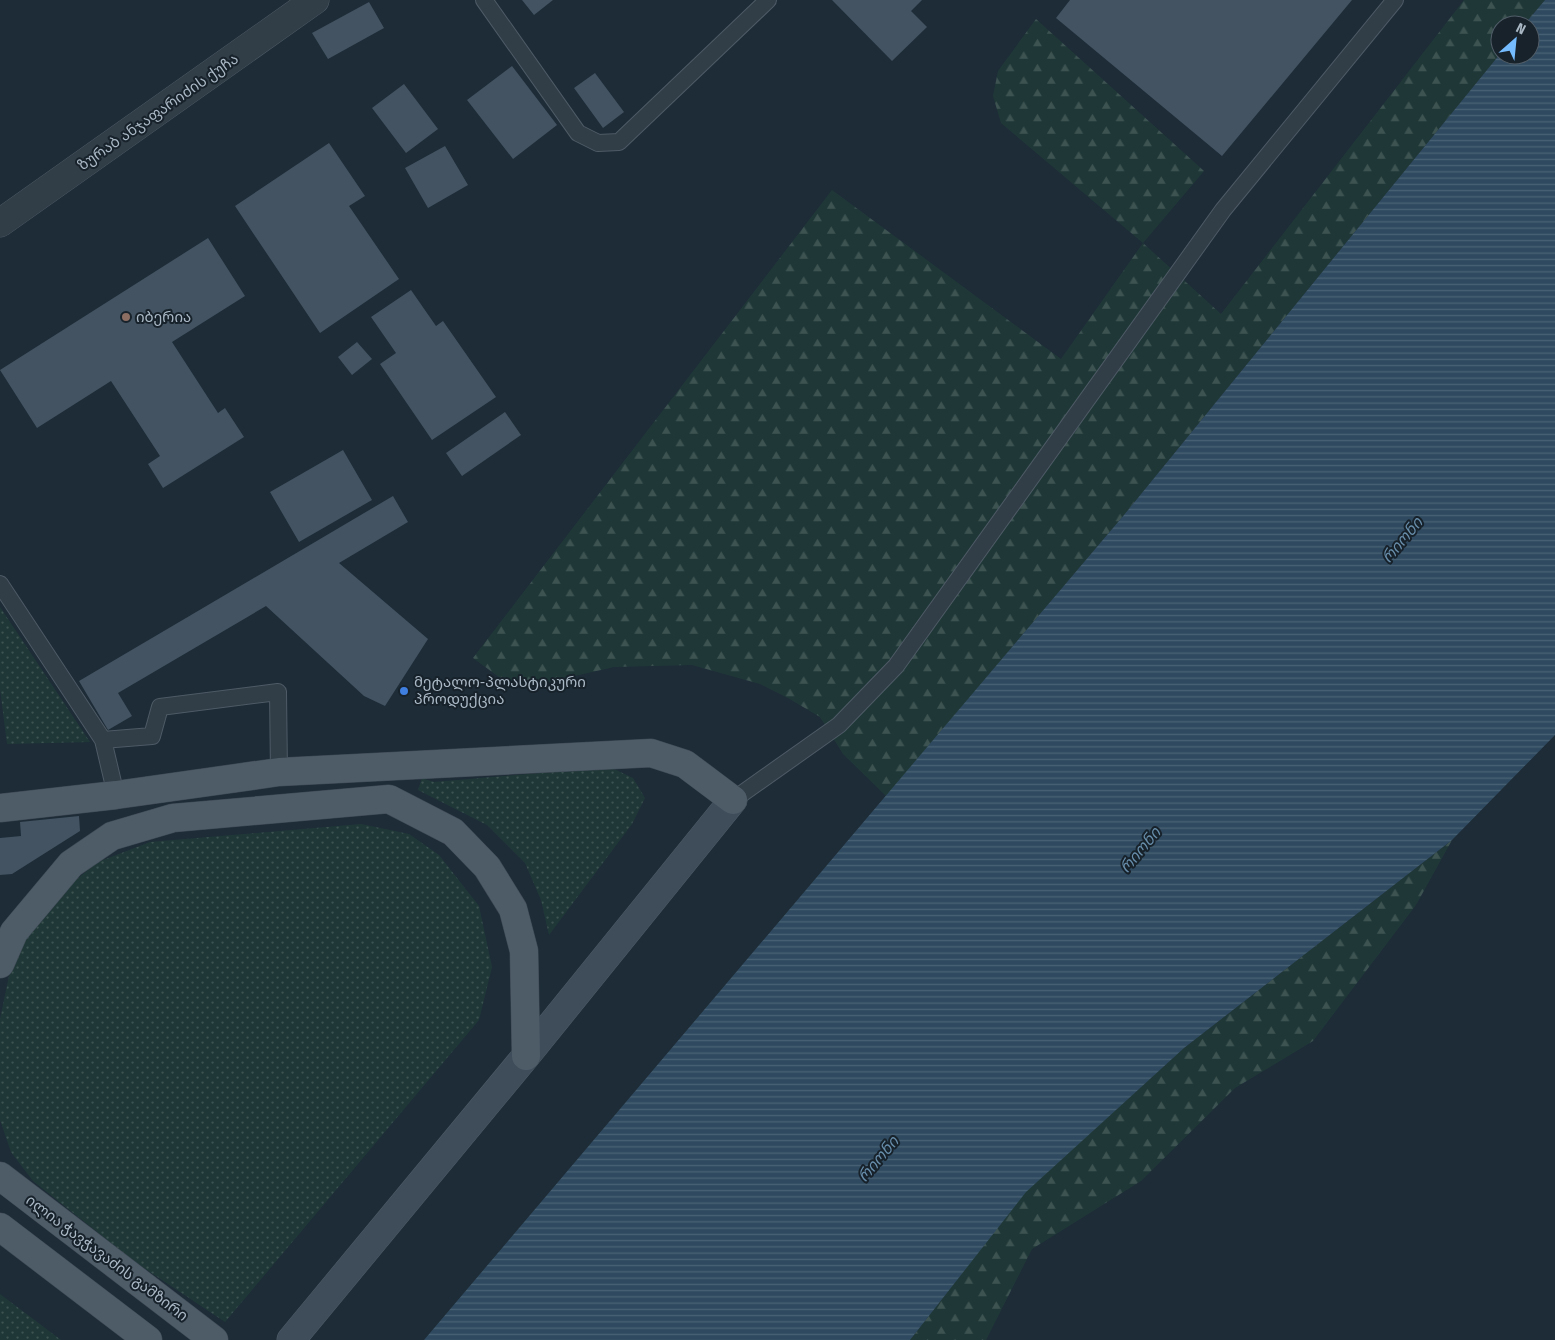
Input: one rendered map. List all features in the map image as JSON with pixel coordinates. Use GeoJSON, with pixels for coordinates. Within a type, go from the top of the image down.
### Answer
{"type":"FeatureCollection","features":[{"type":"Feature","properties":{"kind":"main road"},"geometry":{"type":"LineString","coordinates":[[0,808],[116,795],[279,772],[652,753],[685,764],[733,800]]}},
{"type":"Feature","properties":{"kind":"main road"},"geometry":{"type":"LineString","coordinates":[[0,964],[14,932],[71,864],[112,836],[173,818],[389,799],[453,832],[487,867],[513,909],[524,951],[526,1056]]}},
{"type":"Feature","properties":{"kind":"main road","name":"ილია ჭავჭავაძის გამზირი"},"geometry":{"type":"LineString","coordinates":[[3,1176],[29,1199],[214,1340]]}},
{"type":"Feature","properties":{"kind":"main road"},"geometry":{"type":"LineString","coordinates":[[3,1229],[148,1340]]}},
{"type":"Feature","properties":{"kind":"street","name":"ზურაბ ანჯაფარიძის ქუჩა"},"geometry":{"type":"LineString","coordinates":[[0,223],[315,0]]}},
{"type":"Feature","properties":{"kind":"street"},"geometry":{"type":"LineString","coordinates":[[291,1340],[526,1056],[733,800]]}},
{"type":"Feature","properties":{"kind":"lane"},"geometry":{"type":"LineString","coordinates":[[484,0],[578,133],[598,143],[619,142],[768,0]]}},
{"type":"Feature","properties":{"kind":"lane"},"geometry":{"type":"LineString","coordinates":[[733,800],[838,725],[896,666],[1223,210],[1395,0]]}},
{"type":"Feature","properties":{"kind":"lane"},"geometry":{"type":"LineString","coordinates":[[0,584],[103,740],[116,795]]}},
{"type":"Feature","properties":{"kind":"lane"},"geometry":{"type":"LineString","coordinates":[[103,740],[152,736],[160,707],[278,692],[279,772]]}},
{"type":"Feature","properties":{"kind":"green space"},"geometry":{"type":"Polygon","coordinates":[[[1464,0],[1545,0],[1532,15],[1490,15],[1491,65],[1124,515],[886,796],[843,754],[820,717],[760,684],[692,665],[614,667],[544,683],[503,680],[473,658],[832,190],[1061,359],[1143,243],[1221,314],[1464,0]]]}},
{"type":"Feature","properties":{"kind":"green space"},"geometry":{"type":"Polygon","coordinates":[[[1036,19],[1204,171],[1143,243],[1001,123],[993,96],[998,71],[1036,19]]]}},
{"type":"Feature","properties":{"kind":"green space"},"geometry":{"type":"Polygon","coordinates":[[[0,607],[90,742],[7,744],[0,689],[0,607]]]}},
{"type":"Feature","properties":{"kind":"green space"},"geometry":{"type":"Polygon","coordinates":[[[610,767],[633,778],[645,798],[632,824],[549,935],[541,900],[525,863],[487,825],[418,790],[422,778],[434,782],[610,767]]]}},
{"type":"Feature","properties":{"kind":"green space"},"geometry":{"type":"Polygon","coordinates":[[[361,824],[409,834],[439,855],[479,906],[492,967],[479,1020],[225,1322],[135,1262],[33,1181],[11,1152],[0,1120],[0,1019],[9,976],[28,930],[61,892],[98,862],[150,842],[361,824]]]}},
{"type":"Feature","properties":{"kind":"green space"},"geometry":{"type":"Polygon","coordinates":[[[1452,840],[1416,905],[1313,1041],[1235,1088],[1141,1181],[1032,1249],[986,1340],[910,1340],[1025,1192],[1184,1048],[1452,840]]]}},
{"type":"Feature","properties":{"kind":"green space"},"geometry":{"type":"Polygon","coordinates":[[[0,1294],[61,1340],[0,1340],[0,1294]]]}},
{"type":"Feature","properties":{"kind":"water","name":"რიონი"},"geometry":{"type":"Polygon","coordinates":[[[1545,0],[1555,0],[1555,735],[1452,840],[1184,1048],[1026,1192],[910,1340],[424,1340],[1124,515],[1491,65],[1540,65],[1540,15],[1532,15],[1545,0]]]}},
{"type":"Feature","properties":{"kind":"building"},"geometry":{"type":"Polygon","coordinates":[[[522,0],[553,0],[534,15],[522,0]]]}},
{"type":"Feature","properties":{"kind":"building"},"geometry":{"type":"Polygon","coordinates":[[[832,0],[922,0],[911,11],[927,27],[892,61],[832,0]]]}},
{"type":"Feature","properties":{"kind":"building"},"geometry":{"type":"Polygon","coordinates":[[[1070,0],[1352,0],[1222,156],[1056,18],[1070,0]]]}},
{"type":"Feature","properties":{"kind":"building"},"geometry":{"type":"Polygon","coordinates":[[[369,2],[384,28],[328,59],[312,33],[369,2]]]}},
{"type":"Feature","properties":{"kind":"building"},"geometry":{"type":"Polygon","coordinates":[[[512,66],[557,125],[513,159],[467,100],[512,66]]]}},
{"type":"Feature","properties":{"kind":"building"},"geometry":{"type":"Polygon","coordinates":[[[595,73],[624,112],[603,128],[574,88],[595,73]]]}},
{"type":"Feature","properties":{"kind":"building"},"geometry":{"type":"Polygon","coordinates":[[[404,84],[438,129],[406,153],[372,108],[404,84]]]}},
{"type":"Feature","properties":{"kind":"building"},"geometry":{"type":"Polygon","coordinates":[[[329,143],[365,196],[349,206],[399,279],[320,333],[235,206],[329,143]]]}},
{"type":"Feature","properties":{"kind":"building"},"geometry":{"type":"Polygon","coordinates":[[[445,146],[468,185],[428,208],[405,168],[445,146]]]}},
{"type":"Feature","properties":{"kind":"building"},"geometry":{"type":"Polygon","coordinates":[[[208,238],[245,296],[172,342],[218,413],[225,408],[244,437],[163,488],[148,464],[160,456],[111,381],[37,428],[0,370],[208,238]]]}},
{"type":"Feature","properties":{"kind":"building"},"geometry":{"type":"Polygon","coordinates":[[[411,290],[436,326],[443,321],[496,397],[432,440],[380,364],[396,353],[371,317],[411,290]]]}},
{"type":"Feature","properties":{"kind":"building"},"geometry":{"type":"Polygon","coordinates":[[[357,342],[372,359],[352,375],[338,357],[357,342]]]}},
{"type":"Feature","properties":{"kind":"building"},"geometry":{"type":"Polygon","coordinates":[[[505,412],[521,435],[462,476],[446,453],[505,412]]]}},
{"type":"Feature","properties":{"kind":"building"},"geometry":{"type":"Polygon","coordinates":[[[343,450],[372,500],[299,542],[270,492],[343,450]]]}},
{"type":"Feature","properties":{"kind":"building"},"geometry":{"type":"Polygon","coordinates":[[[393,496],[408,522],[339,563],[428,639],[385,706],[364,696],[266,606],[118,693],[132,716],[108,730],[79,681],[393,496]]]}},
{"type":"Feature","properties":{"kind":"building"},"geometry":{"type":"Polygon","coordinates":[[[79,816],[80,831],[12,874],[0,875],[0,838],[21,836],[20,822],[79,816]]]}},
{"type":"Feature","properties":{"kind":"place","name":"იბერია"},"geometry":{"type":"Point","coordinates":[126,317]}},
{"type":"Feature","properties":{"kind":"place","name":"მეტალო-პლასტიკური პროდუქცია"},"geometry":{"type":"Point","coordinates":[404,691]}}]}
